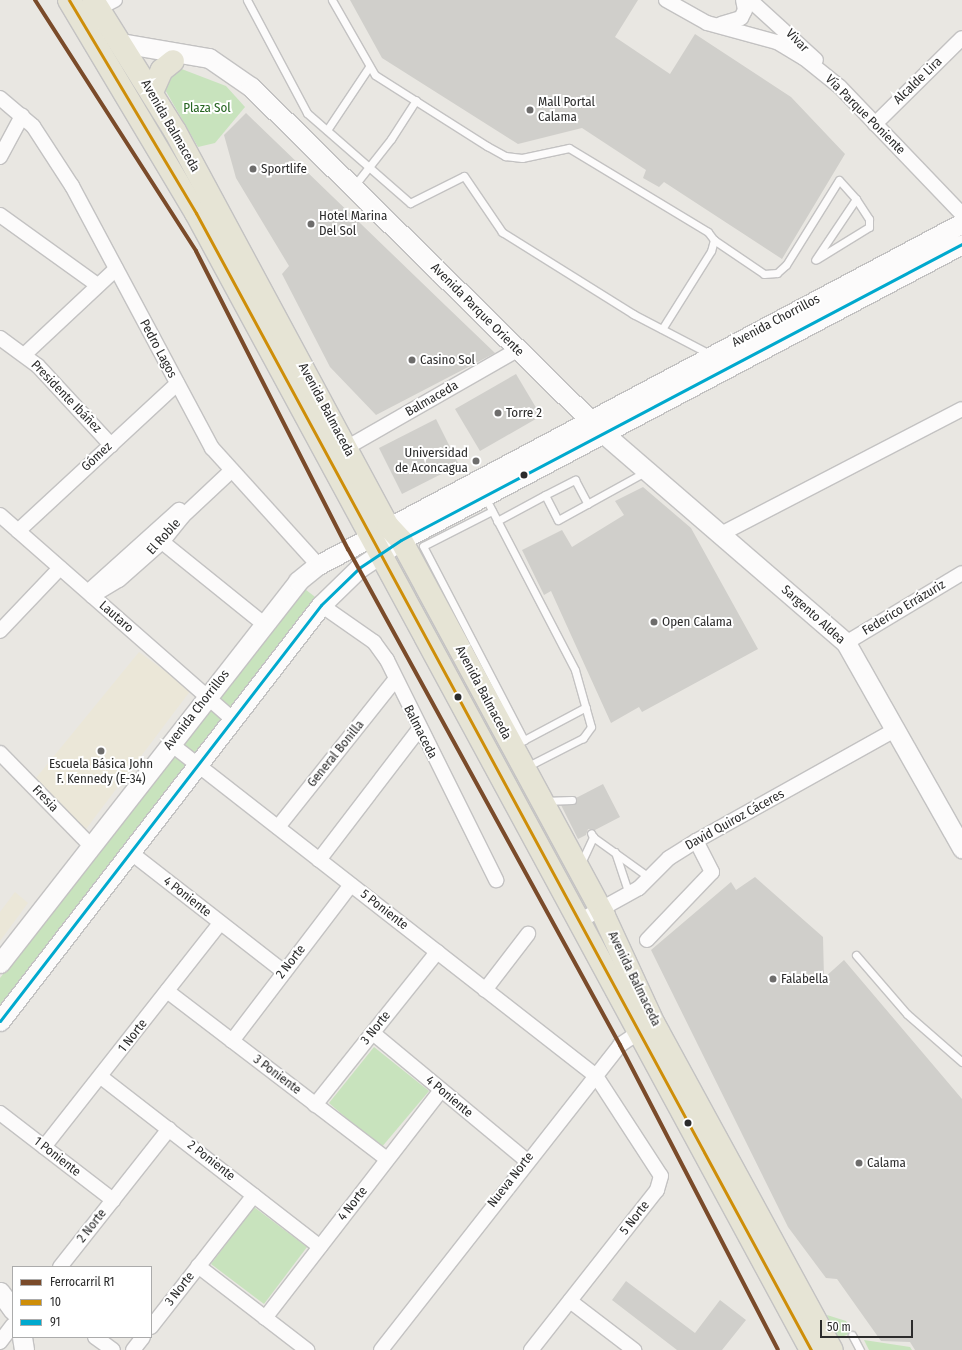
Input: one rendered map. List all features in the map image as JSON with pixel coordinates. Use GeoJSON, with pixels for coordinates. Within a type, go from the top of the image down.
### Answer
{"type":"FeatureCollection","features":[{"type":"Feature","properties":{"kind":"main road"},"geometry":{"type":"LineString","coordinates":[[69,0],[119,52]]}},
{"type":"Feature","properties":{"kind":"main road"},"geometry":{"type":"LineString","coordinates":[[102,3],[119,52]]}},
{"type":"Feature","properties":{"kind":"main road","name":"Avenida Balmaceda"},"geometry":{"type":"LineString","coordinates":[[119,52],[152,92],[346,448],[385,539],[581,920],[646,1028],[832,1350]]}},
{"type":"Feature","properties":{"kind":"main road","name":"Avenida Balmaceda"},"geometry":{"type":"LineString","coordinates":[[119,52],[196,213],[385,539],[524,768],[600,909],[646,1028],[811,1350]]}},
{"type":"Feature","properties":{"kind":"main road"},"geometry":{"type":"LineString","coordinates":[[152,92],[162,70],[173,61]]}},
{"type":"Feature","properties":{"kind":"street","name":"Vía Parque Poniente"},"geometry":{"type":"LineString","coordinates":[[666,0],[680,4],[712,24],[777,42],[840,87],[962,214]]}},
{"type":"Feature","properties":{"kind":"street"},"geometry":{"type":"LineString","coordinates":[[712,24],[733,24],[741,18],[745,10],[743,0]]}},
{"type":"Feature","properties":{"kind":"street","name":"Vivar"},"geometry":{"type":"LineString","coordinates":[[750,0],[798,40],[840,87]]}},
{"type":"Feature","properties":{"kind":"street","name":"Alcalde Lira"},"geometry":{"type":"LineString","coordinates":[[875,124],[962,38]]}},
{"type":"Feature","properties":{"kind":"street","name":"Avenida Parque Oriente"},"geometry":{"type":"LineString","coordinates":[[119,52],[173,61],[224,79],[354,186]]}},
{"type":"Feature","properties":{"kind":"street","name":"Avenida Parque Oriente"},"geometry":{"type":"LineString","coordinates":[[119,52],[186,52],[218,63],[274,108],[517,350],[596,426]]}},
{"type":"Feature","properties":{"kind":"street","name":"Pedro Lagos"},"geometry":{"type":"LineString","coordinates":[[0,98],[33,126],[72,186],[177,384],[228,469],[318,565]]}},
{"type":"Feature","properties":{"kind":"street"},"geometry":{"type":"LineString","coordinates":[[0,157],[22,116]]}},
{"type":"Feature","properties":{"kind":"street"},"geometry":{"type":"LineString","coordinates":[[0,215],[96,284]]}},
{"type":"Feature","properties":{"kind":"street","name":"Avenida Chorrillos"},"geometry":{"type":"LineString","coordinates":[[596,426],[800,319],[962,223]]}},
{"type":"Feature","properties":{"kind":"street","name":"Avenida Chorrillos"},"geometry":{"type":"LineString","coordinates":[[0,963],[298,581],[318,565],[385,539],[488,503],[596,426],[713,355],[800,319],[962,244]]}},
{"type":"Feature","properties":{"kind":"street"},"geometry":{"type":"LineString","coordinates":[[24,355],[96,284],[116,269]]}},
{"type":"Feature","properties":{"kind":"street","name":"Presidente Ibáñez"},"geometry":{"type":"LineString","coordinates":[[0,338],[24,355],[111,445]]}},
{"type":"Feature","properties":{"kind":"street","name":"Balmaceda"},"geometry":{"type":"LineString","coordinates":[[346,448],[517,350]]}},
{"type":"Feature","properties":{"kind":"street","name":"Gómez"},"geometry":{"type":"LineString","coordinates":[[18,531],[177,384]]}},
{"type":"Feature","properties":{"kind":"street"},"geometry":{"type":"LineString","coordinates":[[721,534],[962,409]]}},
{"type":"Feature","properties":{"kind":"street"},"geometry":{"type":"LineString","coordinates":[[385,539],[596,426]]}},
{"type":"Feature","properties":{"kind":"street","name":"Sargento Aldea"},"geometry":{"type":"LineString","coordinates":[[596,426],[846,643],[962,848]]}},
{"type":"Feature","properties":{"kind":"street","name":"El Roble"},"geometry":{"type":"LineString","coordinates":[[90,594],[119,580],[158,538],[183,516],[228,469]]}},
{"type":"Feature","properties":{"kind":"street","name":"Lautaro"},"geometry":{"type":"LineString","coordinates":[[0,515],[233,720]]}},
{"type":"Feature","properties":{"kind":"street"},"geometry":{"type":"LineString","coordinates":[[158,538],[264,624]]}},
{"type":"Feature","properties":{"kind":"street","name":"Avenida Chorrillos"},"geometry":{"type":"LineString","coordinates":[[0,1021],[130,852],[199,766],[321,605],[359,568],[385,539]]}},
{"type":"Feature","properties":{"kind":"street"},"geometry":{"type":"LineString","coordinates":[[0,631],[60,568]]}},
{"type":"Feature","properties":{"kind":"street","name":"Federico Errázuriz"},"geometry":{"type":"LineString","coordinates":[[846,643],[962,573]]}},
{"type":"Feature","properties":{"kind":"street","name":"Balmaceda"},"geometry":{"type":"LineString","coordinates":[[321,605],[374,642],[387,660],[418,729],[496,880]]}},
{"type":"Feature","properties":{"kind":"street","name":"General Bonilla"},"geometry":{"type":"LineString","coordinates":[[278,827],[395,680]]}},
{"type":"Feature","properties":{"kind":"street"},"geometry":{"type":"LineString","coordinates":[[319,860],[418,729]]}},
{"type":"Feature","properties":{"kind":"street","name":"David Quiroz Cáceres"},"geometry":{"type":"LineString","coordinates":[[581,920],[629,894],[650,878],[669,858],[696,841],[896,729]]}},
{"type":"Feature","properties":{"kind":"street","name":"5 Poniente"},"geometry":{"type":"LineString","coordinates":[[171,744],[596,1076]]}},
{"type":"Feature","properties":{"kind":"street","name":"Fresia"},"geometry":{"type":"LineString","coordinates":[[0,753],[91,846]]}},
{"type":"Feature","properties":{"kind":"street"},"geometry":{"type":"LineString","coordinates":[[647,940],[712,872],[696,841]]}},
{"type":"Feature","properties":{"kind":"street","name":"4 Poniente"},"geometry":{"type":"LineString","coordinates":[[130,852],[283,971]]}},
{"type":"Feature","properties":{"kind":"street","name":"2 Norte"},"geometry":{"type":"LineString","coordinates":[[232,1041],[283,971],[351,885]]}},
{"type":"Feature","properties":{"kind":"street","name":"1 Norte"},"geometry":{"type":"LineString","coordinates":[[44,1147],[220,923]]}},
{"type":"Feature","properties":{"kind":"street"},"geometry":{"type":"LineString","coordinates":[[485,990],[528,934]]}},
{"type":"Feature","properties":{"kind":"street","name":"3 Norte"},"geometry":{"type":"LineString","coordinates":[[315,1105],[437,952]]}},
{"type":"Feature","properties":{"kind":"street","name":"3 Poniente"},"geometry":{"type":"LineString","coordinates":[[167,991],[387,1159]]}},
{"type":"Feature","properties":{"kind":"street","name":"Nueva Norte"},"geometry":{"type":"LineString","coordinates":[[381,1350],[526,1160],[620,1045],[646,1028]]}},
{"type":"Feature","properties":{"kind":"street","name":"4 Poniente"},"geometry":{"type":"LineString","coordinates":[[373,1033],[526,1160]]}},
{"type":"Feature","properties":{"kind":"street","name":"5 Norte"},"geometry":{"type":"LineString","coordinates":[[531,1350],[657,1190],[660,1176],[596,1076]]}},
{"type":"Feature","properties":{"kind":"street","name":"2 Poniente"},"geometry":{"type":"LineString","coordinates":[[100,1077],[169,1128],[320,1247]]}},
{"type":"Feature","properties":{"kind":"street","name":"4 Norte"},"geometry":{"type":"LineString","coordinates":[[265,1318],[440,1090]]}},
{"type":"Feature","properties":{"kind":"street","name":"1 Poniente"},"geometry":{"type":"LineString","coordinates":[[0,1113],[113,1200]]}},
{"type":"Feature","properties":{"kind":"street","name":"2 Norte"},"geometry":{"type":"LineString","coordinates":[[61,1266],[169,1128]]}},
{"type":"Feature","properties":{"kind":"street","name":"3 Norte"},"geometry":{"type":"LineString","coordinates":[[152,1326],[254,1195]]}},
{"type":"Feature","properties":{"kind":"street"},"geometry":{"type":"LineString","coordinates":[[198,1266],[307,1350]]}},
{"type":"Feature","properties":{"kind":"street"},"geometry":{"type":"LineString","coordinates":[[0,1292],[12,1309]]}},
{"type":"Feature","properties":{"kind":"street"},"geometry":{"type":"LineString","coordinates":[[570,1301],[634,1350]]}},
{"type":"Feature","properties":{"kind":"street"},"geometry":{"type":"LineString","coordinates":[[0,1342],[12,1327]]}},
{"type":"Feature","properties":{"kind":"street"},"geometry":{"type":"LineString","coordinates":[[22,1338],[24,1350]]}},
{"type":"Feature","properties":{"kind":"street"},"geometry":{"type":"LineString","coordinates":[[96,1338],[113,1350]]}},
{"type":"Feature","properties":{"kind":"street"},"geometry":{"type":"LineString","coordinates":[[133,1350],[142,1338]]}},
{"type":"Feature","properties":{"kind":"lane"},"geometry":{"type":"LineString","coordinates":[[247,0],[307,113],[410,203],[464,176],[471,180],[502,232],[662,329],[713,355]]}},
{"type":"Feature","properties":{"kind":"lane"},"geometry":{"type":"LineString","coordinates":[[332,0],[369,67],[376,75],[505,156],[522,158],[569,148],[708,232],[714,240],[764,274],[777,273],[786,265],[837,181],[843,181],[856,199],[870,220],[869,227],[815,260],[856,199]]}},
{"type":"Feature","properties":{"kind":"lane"},"geometry":{"type":"LineString","coordinates":[[327,130],[369,67]]}},
{"type":"Feature","properties":{"kind":"lane"},"geometry":{"type":"LineString","coordinates":[[354,186],[370,167],[416,100]]}},
{"type":"Feature","properties":{"kind":"lane"},"geometry":{"type":"LineString","coordinates":[[662,329],[711,251],[714,240]]}},
{"type":"Feature","properties":{"kind":"lane"},"geometry":{"type":"LineString","coordinates":[[545,495],[558,520],[647,471]]}},
{"type":"Feature","properties":{"kind":"lane"},"geometry":{"type":"LineString","coordinates":[[497,522],[575,480],[588,504]]}},
{"type":"Feature","properties":{"kind":"lane"},"geometry":{"type":"LineString","coordinates":[[524,768],[582,738],[591,727],[586,707],[575,670],[488,503],[423,546],[524,740],[586,707]]}},
{"type":"Feature","properties":{"kind":"lane"},"geometry":{"type":"LineString","coordinates":[[542,801],[572,800]]}},
{"type":"Feature","properties":{"kind":"lane"},"geometry":{"type":"LineString","coordinates":[[578,869],[592,835],[650,878]]}},
{"type":"Feature","properties":{"kind":"lane"},"geometry":{"type":"LineString","coordinates":[[615,852],[629,894]]}},
{"type":"Feature","properties":{"kind":"lane"},"geometry":{"type":"LineString","coordinates":[[856,955],[907,1014],[962,1062]]}},
{"type":"Feature","properties":{"kind":"lane"},"geometry":{"type":"LineString","coordinates":[[852,1335],[860,1350]]}},
{"type":"Feature","properties":{"kind":"shaded area","name":"Escuela Básica John F. Kennedy (E-34)"},"geometry":{"type":"Polygon","coordinates":[[[139,652],[191,690],[83,833],[36,778],[139,652]]]}},
{"type":"Feature","properties":{"kind":"shaded area"},"geometry":{"type":"Polygon","coordinates":[[[15,892],[28,903],[0,941],[0,912],[15,892]]]}},
{"type":"Feature","properties":{"kind":"green space","name":"Plaza Sol"},"geometry":{"type":"Polygon","coordinates":[[[179,68],[226,86],[245,107],[215,143],[198,147],[160,81],[179,68]]]}},
{"type":"Feature","properties":{"kind":"green space"},"geometry":{"type":"Polygon","coordinates":[[[301,586],[319,600],[0,1009],[0,978],[301,586]]]}},
{"type":"Feature","properties":{"kind":"green space"},"geometry":{"type":"Polygon","coordinates":[[[374,1047],[429,1091],[381,1148],[329,1103],[374,1047]]]}},
{"type":"Feature","properties":{"kind":"green space"},"geometry":{"type":"Polygon","coordinates":[[[254,1207],[307,1247],[264,1304],[211,1264],[254,1207]]]}},
{"type":"Feature","properties":{"kind":"green space"},"geometry":{"type":"Polygon","coordinates":[[[827,1315],[846,1321],[851,1333],[837,1339],[827,1315]]]}},
{"type":"Feature","properties":{"kind":"green space"},"geometry":{"type":"Polygon","coordinates":[[[864,1340],[910,1347],[912,1350],[869,1350],[864,1340]]]}},
{"type":"Feature","properties":{"kind":"building"},"geometry":{"type":"Polygon","coordinates":[[[350,0],[638,0],[615,37],[670,74],[695,34],[791,97],[845,154],[782,259],[664,182],[659,187],[643,178],[646,170],[582,128],[518,144],[382,58],[350,0]]]}},
{"type":"Feature","properties":{"kind":"building","name":"Hotel Marina Del Sol"},"geometry":{"type":"Polygon","coordinates":[[[246,113],[495,353],[376,415],[330,367],[282,274],[289,266],[236,178],[224,135],[246,113]]]}},
{"type":"Feature","properties":{"kind":"building","name":"Torre 2"},"geometry":{"type":"Polygon","coordinates":[[[516,374],[541,416],[480,451],[455,409],[516,374]]]}},
{"type":"Feature","properties":{"kind":"building"},"geometry":{"type":"Polygon","coordinates":[[[436,419],[459,465],[402,494],[379,448],[436,419]]]}},
{"type":"Feature","properties":{"kind":"building","name":"Open Calama"},"geometry":{"type":"Polygon","coordinates":[[[643,487],[691,528],[758,649],[642,712],[639,707],[611,723],[551,591],[544,595],[522,550],[562,530],[572,547],[624,515],[615,501],[643,487]]]}},
{"type":"Feature","properties":{"kind":"building"},"geometry":{"type":"Polygon","coordinates":[[[603,784],[620,817],[595,830],[588,829],[586,835],[578,839],[561,805],[574,804],[576,798],[603,784]]]}},
{"type":"Feature","properties":{"kind":"building","name":"Calama"},"geometry":{"type":"Polygon","coordinates":[[[755,877],[823,937],[824,978],[844,960],[962,1099],[962,1350],[915,1350],[910,1342],[881,1341],[837,1279],[826,1278],[788,1227],[651,950],[731,882],[736,890],[755,877]]]}},
{"type":"Feature","properties":{"kind":"building"},"geometry":{"type":"Polygon","coordinates":[[[626,1281],[695,1333],[720,1300],[746,1320],[722,1350],[677,1350],[612,1300],[626,1281]]]}},
{"type":"Feature","properties":{"kind":"rail line","name":"R1"},"geometry":{"type":"LineString","coordinates":[[35,0],[196,251],[348,549],[620,1045],[778,1350]]}},
{"type":"Feature","properties":{"kind":"transit line","name":"10"},"geometry":{"type":"LineString","coordinates":[[69,0],[196,213],[811,1350]]}},
{"type":"Feature","properties":{"kind":"transit line","name":"91"},"geometry":{"type":"LineString","coordinates":[[0,1021],[321,605],[359,568],[401,540],[962,244]]}},
{"type":"Feature","properties":{"kind":"place","name":"Mall Portal Calama"},"geometry":{"type":"Point","coordinates":[530,110]}},
{"type":"Feature","properties":{"kind":"place","name":"Sportlife"},"geometry":{"type":"Point","coordinates":[253,169]}},
{"type":"Feature","properties":{"kind":"place","name":"Hotel Marina Del Sol"},"geometry":{"type":"Point","coordinates":[311,224]}},
{"type":"Feature","properties":{"kind":"place","name":"Casino Sol"},"geometry":{"type":"Point","coordinates":[412,360]}},
{"type":"Feature","properties":{"kind":"place","name":"Torre 2"},"geometry":{"type":"Point","coordinates":[498,413]}},
{"type":"Feature","properties":{"kind":"place","name":"Universidad de Aconcagua"},"geometry":{"type":"Point","coordinates":[476,461]}},
{"type":"Feature","properties":{"kind":"place","name":"Open Calama"},"geometry":{"type":"Point","coordinates":[654,622]}},
{"type":"Feature","properties":{"kind":"place","name":"Escuela Básica John F. Kennedy (E-34)"},"geometry":{"type":"Point","coordinates":[101,751]}},
{"type":"Feature","properties":{"kind":"place","name":"Falabella"},"geometry":{"type":"Point","coordinates":[773,979]}},
{"type":"Feature","properties":{"kind":"place","name":"Calama"},"geometry":{"type":"Point","coordinates":[859,1163]}}]}
